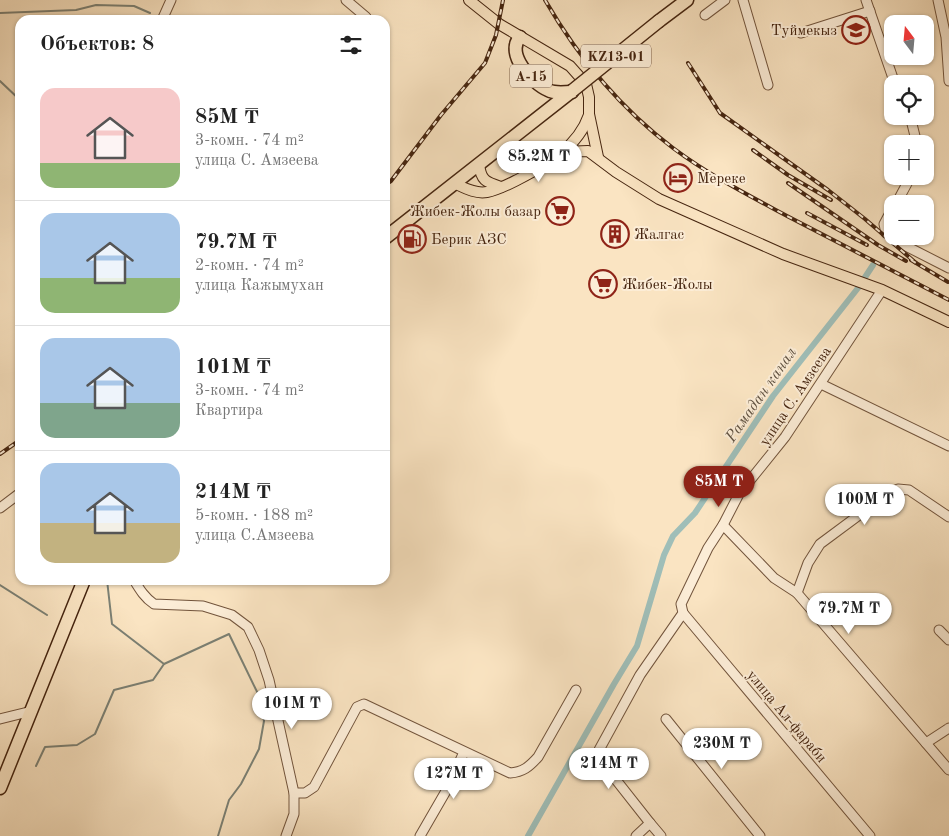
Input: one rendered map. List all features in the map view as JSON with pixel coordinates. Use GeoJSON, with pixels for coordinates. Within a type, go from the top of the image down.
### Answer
{"type":"FeatureCollection","features":[{"type":"Feature","properties":{"kind":"highway","name":"KZ13-01"},"geometry":{"type":"LineString","coordinates":[[390,234],[687,0]]}},
{"type":"Feature","properties":{"kind":"highway","name":"A-15"},"geometry":{"type":"LineString","coordinates":[[520,37],[515,43],[514,49],[519,61],[538,84],[551,91],[572,91]]}},
{"type":"Feature","properties":{"kind":"highway"},"geometry":{"type":"LineString","coordinates":[[0,788],[82,585]]}},
{"type":"Feature","properties":{"kind":"main road"},"geometry":{"type":"LineString","coordinates":[[469,0],[499,24],[570,66],[578,74],[586,84],[589,97],[589,114],[598,157]]}},
{"type":"Feature","properties":{"kind":"main road"},"geometry":{"type":"LineString","coordinates":[[454,183],[480,192],[493,191],[535,171],[564,152],[577,138],[586,124],[589,114]]}},
{"type":"Feature","properties":{"kind":"main road"},"geometry":{"type":"LineString","coordinates":[[564,152],[588,152],[598,157],[616,172],[660,198],[783,254],[882,290],[949,322]]}},
{"type":"Feature","properties":{"kind":"main road"},"geometry":{"type":"LineString","coordinates":[[479,164],[480,174],[485,180],[501,187]]}},
{"type":"Feature","properties":{"kind":"street"},"geometry":{"type":"LineString","coordinates":[[166,15],[171,0]]}},
{"type":"Feature","properties":{"kind":"street"},"geometry":{"type":"LineString","coordinates":[[346,0],[364,15]]}},
{"type":"Feature","properties":{"kind":"street"},"geometry":{"type":"LineString","coordinates":[[704,15],[725,0]]}},
{"type":"Feature","properties":{"kind":"street"},"geometry":{"type":"LineString","coordinates":[[743,0],[768,85]]}},
{"type":"Feature","properties":{"kind":"street"},"geometry":{"type":"LineString","coordinates":[[866,0],[892,75]]}},
{"type":"Feature","properties":{"kind":"street"},"geometry":{"type":"LineString","coordinates":[[938,0],[946,37],[949,81]]}},
{"type":"Feature","properties":{"kind":"street"},"geometry":{"type":"LineString","coordinates":[[801,33],[870,12]]}},
{"type":"Feature","properties":{"kind":"street"},"geometry":{"type":"LineString","coordinates":[[904,245],[949,268]]}},
{"type":"Feature","properties":{"kind":"street","name":"улица С. Амзеева"},"geometry":{"type":"LineString","coordinates":[[650,823],[598,757],[599,750],[640,675],[683,613],[681,604],[708,548],[723,525],[739,494],[785,437],[882,290]]}},
{"type":"Feature","properties":{"kind":"street"},"geometry":{"type":"LineString","coordinates":[[821,384],[949,446]]}},
{"type":"Feature","properties":{"kind":"street"},"geometry":{"type":"LineString","coordinates":[[797,593],[808,563],[820,544],[898,488],[909,490],[949,517]]}},
{"type":"Feature","properties":{"kind":"street"},"geometry":{"type":"LineString","coordinates":[[0,508],[15,497]]}},
{"type":"Feature","properties":{"kind":"street"},"geometry":{"type":"LineString","coordinates":[[723,525],[774,578],[797,593],[949,770]]}},
{"type":"Feature","properties":{"kind":"street"},"geometry":{"type":"LineString","coordinates":[[137,585],[148,600],[154,604],[204,606],[232,615],[248,627],[259,650],[269,680],[294,794],[294,814],[286,836]]}},
{"type":"Feature","properties":{"kind":"street","name":"улица Ал-фараби"},"geometry":{"type":"LineString","coordinates":[[683,613],[870,836]]}},
{"type":"Feature","properties":{"kind":"street"},"geometry":{"type":"LineString","coordinates":[[940,630],[949,640]]}},
{"type":"Feature","properties":{"kind":"street"},"geometry":{"type":"LineString","coordinates":[[294,794],[306,793],[314,787],[357,707],[364,704],[510,773],[520,772],[530,767],[538,757],[576,690]]}},
{"type":"Feature","properties":{"kind":"street"},"geometry":{"type":"LineString","coordinates":[[0,719],[32,711]]}},
{"type":"Feature","properties":{"kind":"street"},"geometry":{"type":"LineString","coordinates":[[666,720],[760,836]]}},
{"type":"Feature","properties":{"kind":"street"},"geometry":{"type":"LineString","coordinates":[[926,743],[949,728]]}},
{"type":"Feature","properties":{"kind":"street"},"geometry":{"type":"LineString","coordinates":[[420,836],[446,791],[464,752]]}},
{"type":"Feature","properties":{"kind":"street"},"geometry":{"type":"LineString","coordinates":[[636,836],[650,823],[661,836]]}},
{"type":"Feature","properties":{"kind":"waterway"},"geometry":{"type":"LineString","coordinates":[[0,13],[76,10],[96,5],[134,6],[150,13]]}},
{"type":"Feature","properties":{"kind":"waterway"},"geometry":{"type":"LineString","coordinates":[[0,81],[15,95]]}},
{"type":"Feature","properties":{"kind":"waterway","name":"Рамадан канал"},"geometry":{"type":"LineString","coordinates":[[528,836],[637,646],[664,555],[673,536],[695,513],[773,396],[858,288],[873,265]]}},
{"type":"Feature","properties":{"kind":"waterway"},"geometry":{"type":"LineString","coordinates":[[0,585],[47,615]]}},
{"type":"Feature","properties":{"kind":"waterway"},"geometry":{"type":"LineString","coordinates":[[108,585],[112,624],[164,664]]}},
{"type":"Feature","properties":{"kind":"waterway"},"geometry":{"type":"LineString","coordinates":[[36,766],[45,747],[77,745],[95,734],[114,690],[153,680],[164,664],[229,634],[261,700],[264,721],[259,749],[241,784],[229,800],[218,836]]}},
{"type":"Feature","properties":{"kind":"railway"},"geometry":{"type":"LineString","coordinates":[[390,182],[441,115],[485,63],[496,35],[503,0]]}},
{"type":"Feature","properties":{"kind":"railway"},"geometry":{"type":"LineString","coordinates":[[545,0],[571,42],[618,99],[673,148],[743,192],[949,300]]}},
{"type":"Feature","properties":{"kind":"railway"},"geometry":{"type":"LineString","coordinates":[[688,63],[720,113],[828,190],[916,263]]}},
{"type":"Feature","properties":{"kind":"railway"},"geometry":{"type":"LineString","coordinates":[[753,150],[788,175],[831,200]]}},
{"type":"Feature","properties":{"kind":"railway"},"geometry":{"type":"LineString","coordinates":[[788,183],[878,245],[906,261]]}},
{"type":"Feature","properties":{"kind":"railway"},"geometry":{"type":"LineString","coordinates":[[807,213],[867,245]]}},
{"type":"Feature","properties":{"kind":"railway"},"geometry":{"type":"LineString","coordinates":[[911,260],[948,282]]}},
{"type":"Feature","properties":{"kind":"railway"},"geometry":{"type":"LineString","coordinates":[[0,454],[15,444]]}},
{"type":"Feature","properties":{"kind":"place","name":"Туймекыз"},"geometry":{"type":"Point","coordinates":[856,30]}},
{"type":"Feature","properties":{"kind":"place","name":"Мереке"},"geometry":{"type":"Point","coordinates":[678,178]}},
{"type":"Feature","properties":{"kind":"place","name":"Жибек-Жолы базар"},"geometry":{"type":"Point","coordinates":[560,211]}},
{"type":"Feature","properties":{"kind":"place","name":"Жалгас"},"geometry":{"type":"Point","coordinates":[615,234]}},
{"type":"Feature","properties":{"kind":"place","name":"Берик АЗС"},"geometry":{"type":"Point","coordinates":[412,239]}},
{"type":"Feature","properties":{"kind":"place","name":"Жибек-Жолы"},"geometry":{"type":"Point","coordinates":[603,284]}}]}
